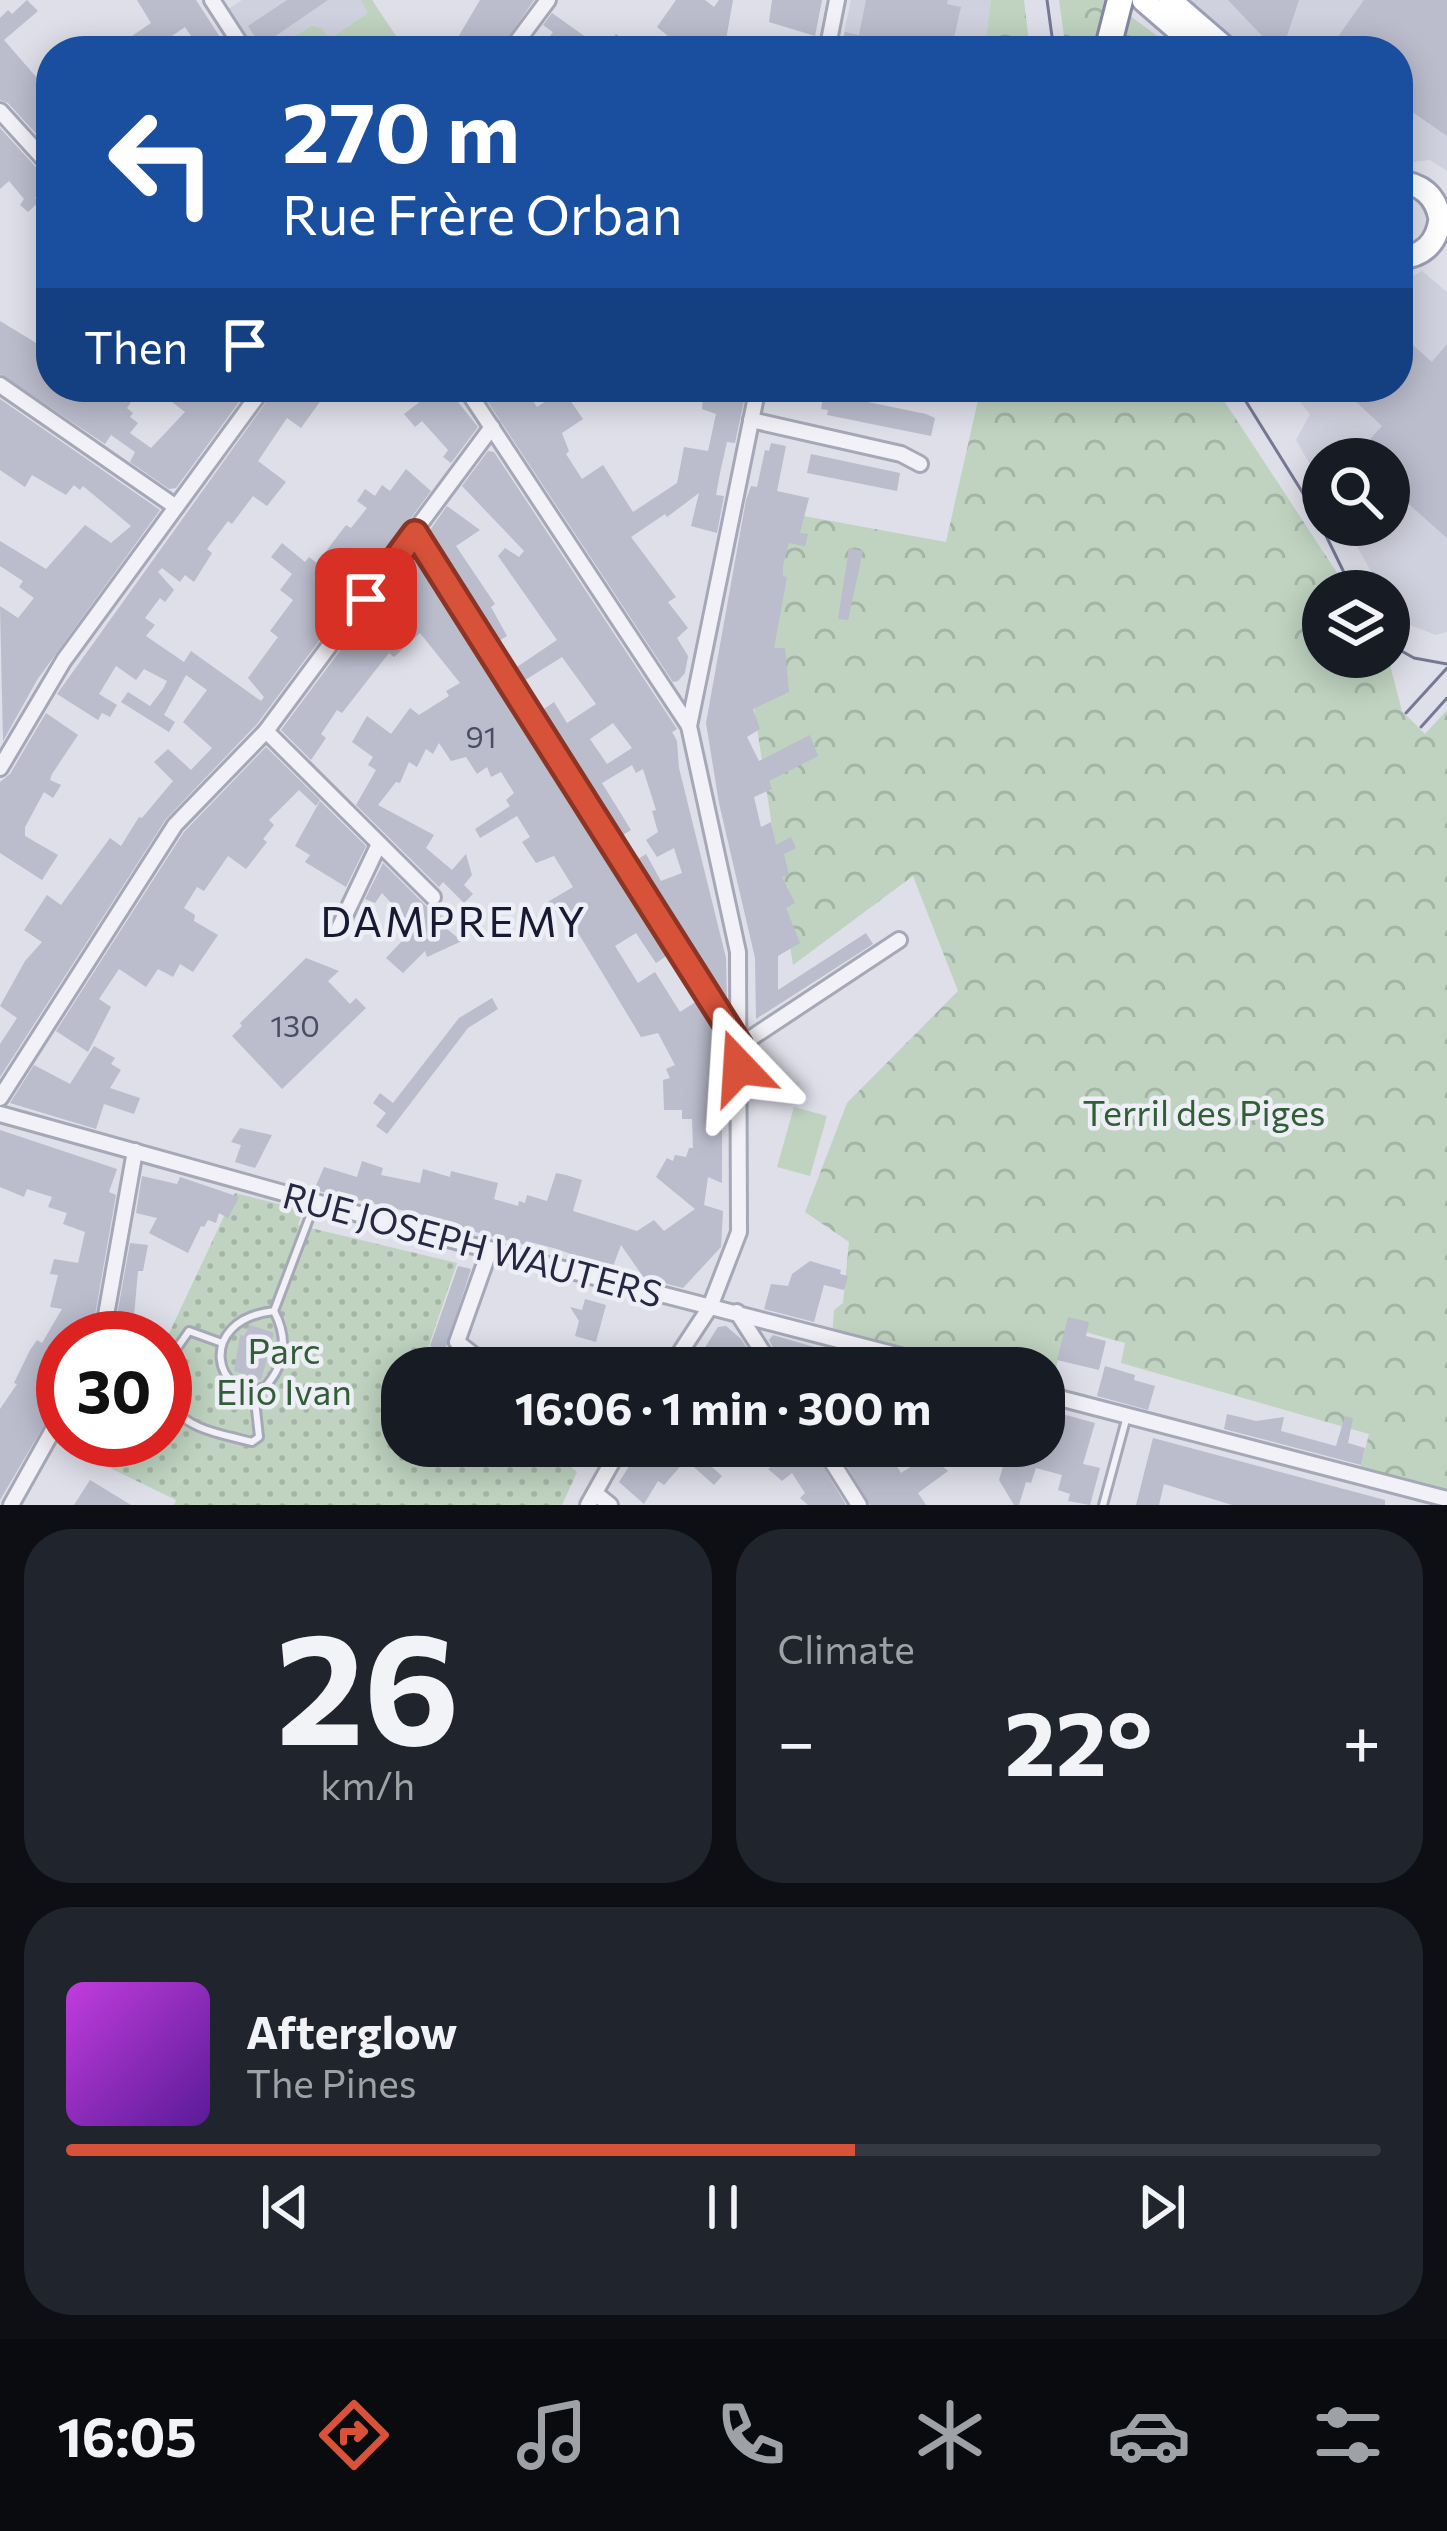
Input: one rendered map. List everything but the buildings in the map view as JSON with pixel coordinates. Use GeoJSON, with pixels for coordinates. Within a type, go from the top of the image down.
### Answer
{"type":"FeatureCollection","features":[{"type":"Feature","properties":{"kind":"highway"},"geometry":{"type":"LineString","coordinates":[[1111,36],[1120,0]]}},
{"type":"Feature","properties":{"kind":"main road"},"geometry":{"type":"LineString","coordinates":[[1143,0],[1185,36]]}},
{"type":"Feature","properties":{"kind":"main road"},"geometry":{"type":"LineString","coordinates":[[1170,0],[1212,36]]}},
{"type":"Feature","properties":{"kind":"main road"},"geometry":{"type":"LineString","coordinates":[[1413,185],[1435,201],[1439,252]]}},
{"type":"Feature","properties":{"kind":"street"},"geometry":{"type":"LineString","coordinates":[[212,0],[235,36]]}},
{"type":"Feature","properties":{"kind":"street"},"geometry":{"type":"LineString","coordinates":[[521,36],[548,0]]}},
{"type":"Feature","properties":{"kind":"street"},"geometry":{"type":"LineString","coordinates":[[829,36],[837,0]]}},
{"type":"Feature","properties":{"kind":"street"},"geometry":{"type":"LineString","coordinates":[[0,111],[36,151]]}},
{"type":"Feature","properties":{"kind":"street"},"geometry":{"type":"LineString","coordinates":[[0,385],[176,507]]}},
{"type":"Feature","properties":{"kind":"street"},"geometry":{"type":"LineString","coordinates":[[0,768],[64,660],[249,402]]}},
{"type":"Feature","properties":{"kind":"street"},"geometry":{"type":"LineString","coordinates":[[475,402],[689,726],[738,952],[739,1232],[710,1307],[684,1347]]}},
{"type":"Feature","properties":{"kind":"street"},"geometry":{"type":"LineString","coordinates":[[689,726],[755,402]]}},
{"type":"Feature","properties":{"kind":"street"},"geometry":{"type":"LineString","coordinates":[[751,420],[901,454],[920,464]]}},
{"type":"Feature","properties":{"kind":"street"},"geometry":{"type":"LineString","coordinates":[[0,1098],[175,825],[266,731],[492,427]]}},
{"type":"Feature","properties":{"kind":"street"},"geometry":{"type":"LineString","coordinates":[[415,533],[740,1046]]}},
{"type":"Feature","properties":{"kind":"street"},"geometry":{"type":"LineString","coordinates":[[266,731],[433,897]]}},
{"type":"Feature","properties":{"kind":"street"},"geometry":{"type":"LineString","coordinates":[[339,928],[380,844]]}},
{"type":"Feature","properties":{"kind":"street"},"geometry":{"type":"LineString","coordinates":[[740,1046],[899,940]]}},
{"type":"Feature","properties":{"kind":"street","name":"RUE JOSEPH WAUTERS"},"geometry":{"type":"LineString","coordinates":[[0,1114],[490,1250],[868,1347]]}},
{"type":"Feature","properties":{"kind":"street"},"geometry":{"type":"LineString","coordinates":[[107,1311],[135,1151]]}},
{"type":"Feature","properties":{"kind":"street"},"geometry":{"type":"LineString","coordinates":[[463,1347],[457,1342],[490,1250]]}},
{"type":"Feature","properties":{"kind":"street"},"geometry":{"type":"LineString","coordinates":[[736,1312],[759,1347]]}},
{"type":"Feature","properties":{"kind":"street"},"geometry":{"type":"LineString","coordinates":[[1065,1400],[1447,1499]]}},
{"type":"Feature","properties":{"kind":"street"},"geometry":{"type":"LineString","coordinates":[[10,1505],[36,1459]]}},
{"type":"Feature","properties":{"kind":"street"},"geometry":{"type":"LineString","coordinates":[[609,1467],[591,1499],[610,1505]]}},
{"type":"Feature","properties":{"kind":"street"},"geometry":{"type":"LineString","coordinates":[[835,1467],[859,1505]]}},
{"type":"Feature","properties":{"kind":"lane"},"geometry":{"type":"LineString","coordinates":[[254,1391],[274,1378],[284,1350],[274,1311],[316,1200]]}},
{"type":"Feature","properties":{"kind":"lane"},"geometry":{"type":"LineString","coordinates":[[254,1391],[231,1381],[220,1357],[222,1343],[229,1329],[244,1317],[274,1311]]}},
{"type":"Feature","properties":{"kind":"lane"},"geometry":{"type":"LineString","coordinates":[[192,1332],[222,1343]]}},
{"type":"Feature","properties":{"kind":"lane"},"geometry":{"type":"LineString","coordinates":[[192,1423],[252,1442],[260,1429],[254,1391]]}},
{"type":"Feature","properties":{"kind":"lane"},"geometry":{"type":"LineString","coordinates":[[1103,1505],[1127,1416]]}},
{"type":"Feature","properties":{"kind":"shaded area"},"geometry":{"type":"Polygon","coordinates":[[[242,0],[372,0],[391,36],[245,36],[228,9],[242,0]]]}},
{"type":"Feature","properties":{"kind":"shaded area"},"geometry":{"type":"Polygon","coordinates":[[[851,0],[991,0],[986,36],[843,36],[851,0]]]}},
{"type":"Feature","properties":{"kind":"shaded area"},"geometry":{"type":"Polygon","coordinates":[[[1182,0],[1447,0],[1447,171],[1430,160],[1413,162],[1413,36],[1224,36],[1182,0]]]}},
{"type":"Feature","properties":{"kind":"shaded area"},"geometry":{"type":"Polygon","coordinates":[[[1422,271],[1447,292],[1447,632],[1436,635],[1410,625],[1410,570],[1370,570],[1357,546],[1410,546],[1410,438],[1302,438],[1302,450],[1296,440],[1310,414],[1300,402],[1413,402],[1413,276],[1422,271]]]}},
{"type":"Feature","properties":{"kind":"green space"},"geometry":{"type":"Polygon","coordinates":[[[361,0],[372,0],[396,36],[334,36],[368,13],[361,0]]]}},
{"type":"Feature","properties":{"kind":"green space"},"geometry":{"type":"Polygon","coordinates":[[[991,0],[1024,0],[1028,36],[986,36],[991,0]]]}},
{"type":"Feature","properties":{"kind":"green space"},"geometry":{"type":"Polygon","coordinates":[[[1059,0],[1109,0],[1157,36],[1064,36],[1059,0]]]}},
{"type":"Feature","properties":{"kind":"green space"},"geometry":{"type":"Polygon","coordinates":[[[312,26],[328,36],[296,36],[312,26]]]}},
{"type":"Feature","properties":{"kind":"green space","name":"Terril des Piges"},"geometry":{"type":"Polygon","coordinates":[[[978,402],[1225,402],[1302,519],[1302,546],[1319,546],[1335,570],[1302,570],[1302,678],[1393,678],[1402,711],[1425,734],[1447,710],[1447,1490],[1360,1469],[1369,1434],[1121,1363],[1125,1343],[1067,1327],[1062,1347],[876,1347],[832,1337],[834,1310],[843,1303],[849,1242],[805,1212],[847,1103],[958,991],[913,876],[793,965],[751,688],[782,512],[946,542],[978,402]]]}},
{"type":"Feature","properties":{"kind":"green space"},"geometry":{"type":"Polygon","coordinates":[[[794,1107],[827,1116],[810,1176],[777,1167],[794,1107]]]}},
{"type":"Feature","properties":{"kind":"green space","name":"Parc Elio Ivan"},"geometry":{"type":"Polygon","coordinates":[[[235,1193],[303,1210],[298,1225],[457,1263],[428,1347],[381,1347],[381,1467],[571,1467],[577,1472],[562,1505],[174,1505],[176,1500],[108,1467],[192,1467],[192,1311],[180,1311],[235,1193]]]}},
{"type":"Feature","properties":{"kind":"tram line"},"geometry":{"type":"LineString","coordinates":[[1047,0],[1052,36]]}},
{"type":"Feature","properties":{"kind":"tram line"},"geometry":{"type":"LineString","coordinates":[[1246,402],[1314,511],[1343,570]]}},
{"type":"Feature","properties":{"kind":"tram line"},"geometry":{"type":"LineString","coordinates":[[1410,656],[1447,664]]}},
{"type":"Feature","properties":{"kind":"tram line"},"geometry":{"type":"LineString","coordinates":[[1406,713],[1447,668]]}},
{"type":"Feature","properties":{"kind":"tram line"},"geometry":{"type":"LineString","coordinates":[[1421,727],[1447,698]]}},
{"type":"Feature","properties":{"kind":"district","name":"DAMPREMY"},"geometry":{"type":"Point","coordinates":[454,920]}},
{"type":"Feature","properties":{"kind":"route"},"geometry":{"type":"LineString","coordinates":[[366,599],[415,533],[740,1046],[739,1067]]}}]}
